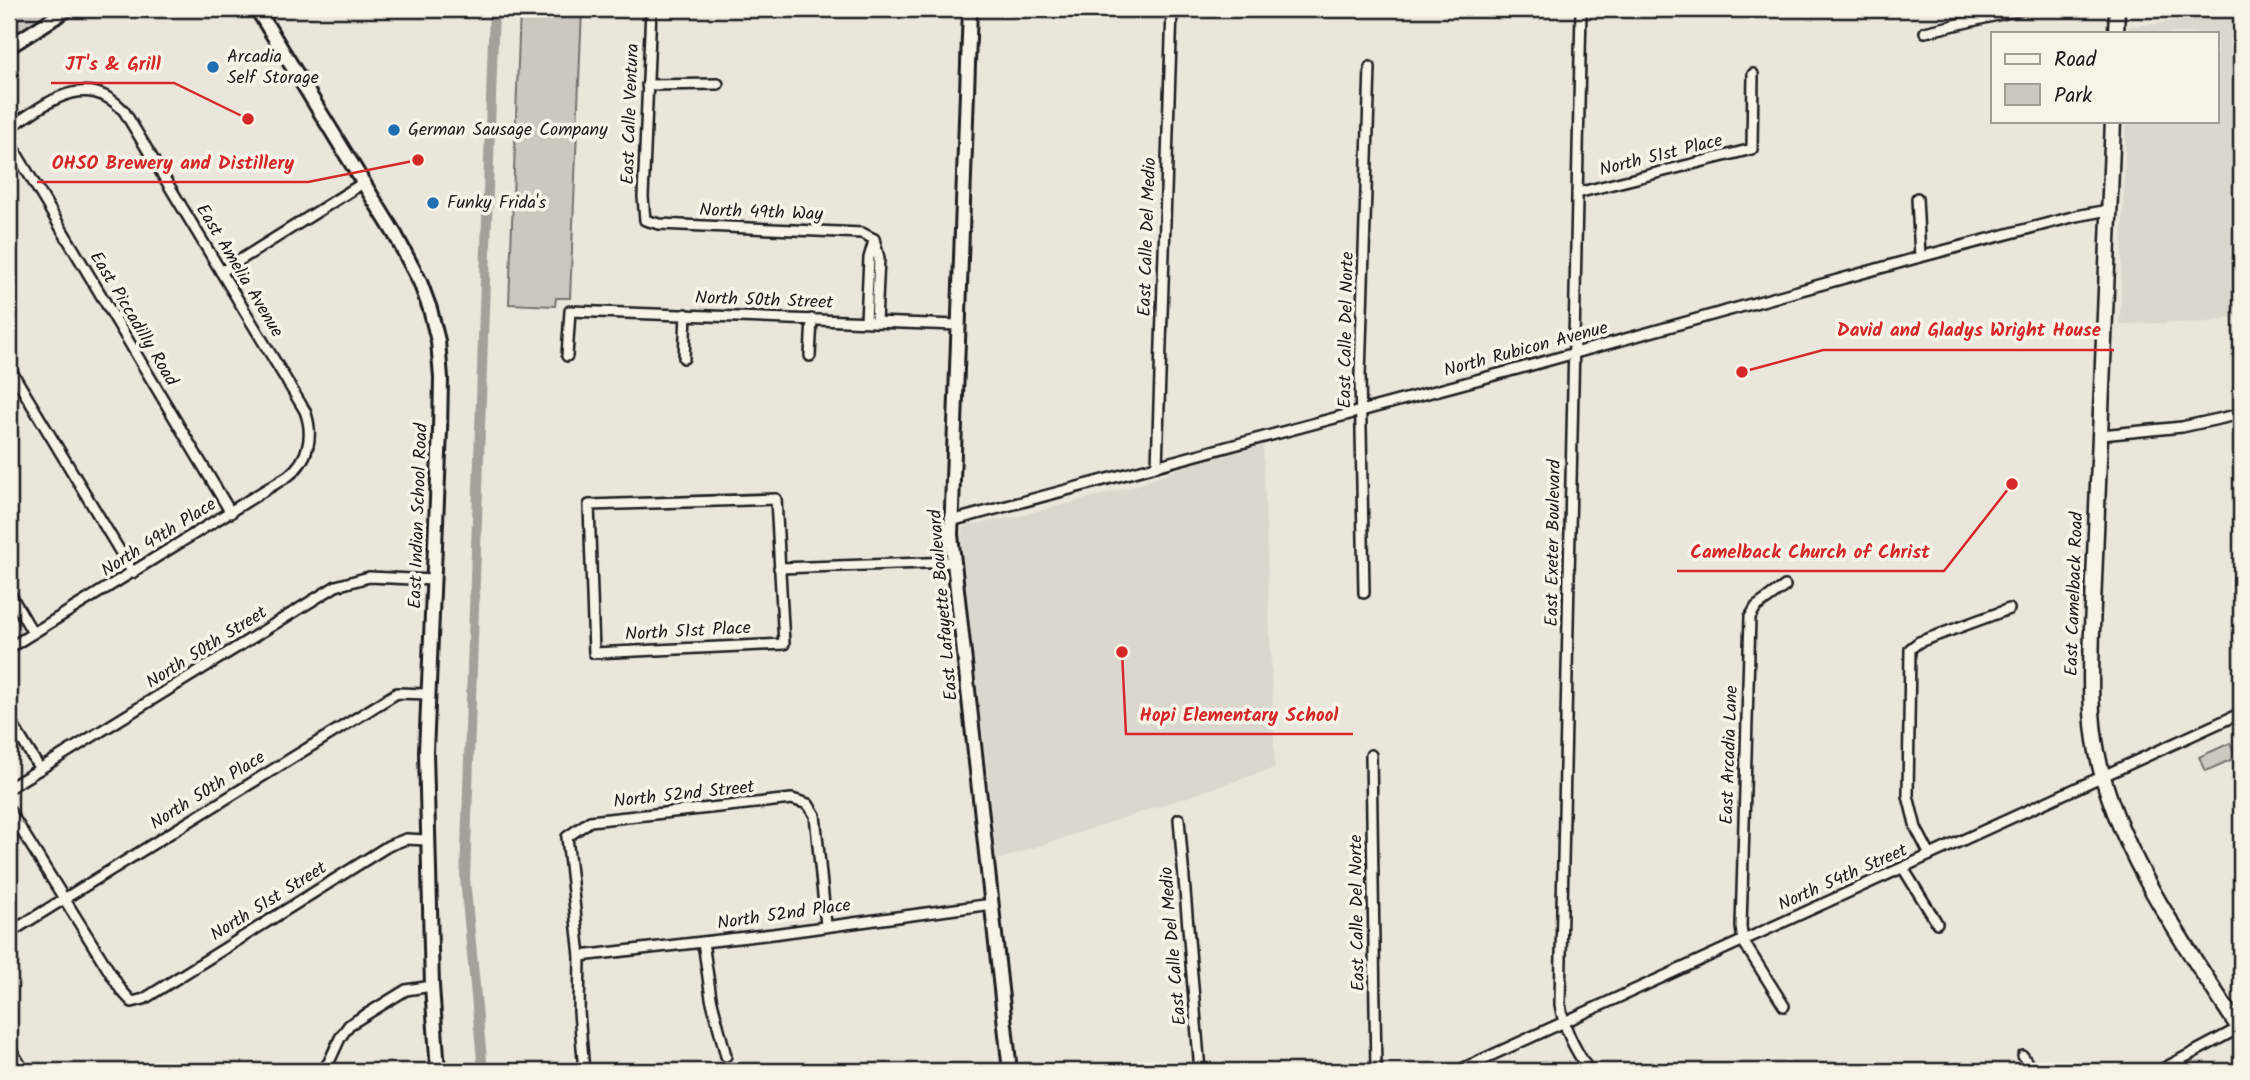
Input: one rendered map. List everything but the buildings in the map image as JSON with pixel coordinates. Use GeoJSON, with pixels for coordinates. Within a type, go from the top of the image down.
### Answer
{"type":"FeatureCollection","features":[{"type":"Feature","properties":{"kind":"main road"},"geometry":{"type":"LineString","coordinates":[[2116,32],[2117,9]]}},
{"type":"Feature","properties":{"kind":"main road","name":"East Camelback Road"},"geometry":{"type":"LineString","coordinates":[[2113,122],[2090,688],[2094,737],[2103,776],[2123,830],[2150,886],[2240,1030]]}},
{"type":"Feature","properties":{"kind":"street"},"geometry":{"type":"LineString","coordinates":[[9,47],[68,9]]}},
{"type":"Feature","properties":{"kind":"street","name":"East Indian School Road"},"geometry":{"type":"LineString","coordinates":[[257,9],[412,266],[436,328],[441,378],[426,752],[432,986],[438,1071]]}},
{"type":"Feature","properties":{"kind":"street","name":"East Calle Ventura"},"geometry":{"type":"LineString","coordinates":[[645,220],[643,197],[651,9]]}},
{"type":"Feature","properties":{"kind":"street","name":"East Lafayette Boulevard"},"geometry":{"type":"LineString","coordinates":[[970,9],[951,521],[1010,1071]]}},
{"type":"Feature","properties":{"kind":"street","name":"East Calle Del Medio"},"geometry":{"type":"LineString","coordinates":[[1157,466],[1172,9]]}},
{"type":"Feature","properties":{"kind":"street","name":"East Exeter Boulevard"},"geometry":{"type":"LineString","coordinates":[[1581,9],[1560,1004],[1568,1038],[1589,1071]]}},
{"type":"Feature","properties":{"kind":"street"},"geometry":{"type":"LineString","coordinates":[[1925,32],[2023,9]]}},
{"type":"Feature","properties":{"kind":"street","name":"East Calle Del Norte"},"geometry":{"type":"LineString","coordinates":[[1364,593],[1360,410],[1370,67]]}},
{"type":"Feature","properties":{"kind":"street","name":"North 51st Place"},"geometry":{"type":"LineString","coordinates":[[1577,192],[1752,149],[1753,74]]}},
{"type":"Feature","properties":{"kind":"street"},"geometry":{"type":"LineString","coordinates":[[647,85],[718,84]]}},
{"type":"Feature","properties":{"kind":"street","name":"East Amelia Avenue"},"geometry":{"type":"LineString","coordinates":[[9,128],[69,93],[101,93],[114,99],[124,111],[305,411],[310,440]]}},
{"type":"Feature","properties":{"kind":"street","name":"East Piccadilly Road"},"geometry":{"type":"LineString","coordinates":[[9,141],[231,513]]}},
{"type":"Feature","properties":{"kind":"street"},"geometry":{"type":"LineString","coordinates":[[221,272],[363,183]]}},
{"type":"Feature","properties":{"kind":"street"},"geometry":{"type":"LineString","coordinates":[[1917,198],[1920,257]]}},
{"type":"Feature","properties":{"kind":"street","name":"North Rubicon Avenue"},"geometry":{"type":"LineString","coordinates":[[951,521],[1920,257],[2109,210]]}},
{"type":"Feature","properties":{"kind":"street","name":"North 49th Way"},"geometry":{"type":"LineString","coordinates":[[645,220],[659,224],[862,233],[874,239]]}},
{"type":"Feature","properties":{"kind":"street"},"geometry":{"type":"LineString","coordinates":[[866,321],[869,258],[874,239]]}},
{"type":"Feature","properties":{"kind":"street"},"geometry":{"type":"LineString","coordinates":[[874,239],[879,258],[876,322]]}},
{"type":"Feature","properties":{"kind":"street"},"geometry":{"type":"LineString","coordinates":[[867,284],[878,284]]}},
{"type":"Feature","properties":{"kind":"street","name":"North 50th Street"},"geometry":{"type":"LineString","coordinates":[[567,356],[570,311],[958,325]]}},
{"type":"Feature","properties":{"kind":"street"},"geometry":{"type":"LineString","coordinates":[[684,358],[685,314]]}},
{"type":"Feature","properties":{"kind":"street"},"geometry":{"type":"LineString","coordinates":[[810,356],[812,319]]}},
{"type":"Feature","properties":{"kind":"street"},"geometry":{"type":"LineString","coordinates":[[9,367],[133,573]]}},
{"type":"Feature","properties":{"kind":"street"},"geometry":{"type":"LineString","coordinates":[[2101,435],[2182,427],[2241,414]]}},
{"type":"Feature","properties":{"kind":"street","name":"North 49th Place"},"geometry":{"type":"LineString","coordinates":[[9,648],[295,471],[305,456],[310,440]]}},
{"type":"Feature","properties":{"kind":"street","name":"North 51st Place"},"geometry":{"type":"LineString","coordinates":[[776,499],[779,568],[784,644],[594,653],[589,505],[776,499]]}},
{"type":"Feature","properties":{"kind":"street"},"geometry":{"type":"LineString","coordinates":[[779,568],[954,562]]}},
{"type":"Feature","properties":{"kind":"street","name":"North 50th Street"},"geometry":{"type":"LineString","coordinates":[[9,788],[336,586],[369,577],[434,580]]}},
{"type":"Feature","properties":{"kind":"street","name":"East Arcadia Lane"},"geometry":{"type":"LineString","coordinates":[[1743,941],[1741,927],[1750,617],[1756,607],[1785,586]]}},
{"type":"Feature","properties":{"kind":"street"},"geometry":{"type":"LineString","coordinates":[[9,592],[33,634]]}},
{"type":"Feature","properties":{"kind":"street"},"geometry":{"type":"LineString","coordinates":[[1930,856],[1912,819],[1908,796],[1912,646],[2009,609]]}},
{"type":"Feature","properties":{"kind":"street","name":"North 50th Place"},"geometry":{"type":"LineString","coordinates":[[9,933],[397,693],[428,694]]}},
{"type":"Feature","properties":{"kind":"street","name":"North 54th Street"},"geometry":{"type":"LineString","coordinates":[[1457,1071],[2241,713]]}},
{"type":"Feature","properties":{"kind":"street"},"geometry":{"type":"LineString","coordinates":[[9,719],[40,769]]}},
{"type":"Feature","properties":{"kind":"street","name":"East Calle Del Norte"},"geometry":{"type":"LineString","coordinates":[[1371,755],[1376,1071]]}},
{"type":"Feature","properties":{"kind":"street","name":"North 52nd Street"},"geometry":{"type":"LineString","coordinates":[[580,956],[568,837],[590,821],[792,799],[808,804],[815,815],[826,925]]}},
{"type":"Feature","properties":{"kind":"street"},"geometry":{"type":"LineString","coordinates":[[9,810],[63,899]]}},
{"type":"Feature","properties":{"kind":"street","name":"East Calle Del Medio"},"geometry":{"type":"LineString","coordinates":[[1179,818],[1200,1071]]}},
{"type":"Feature","properties":{"kind":"street","name":"North 51st Street"},"geometry":{"type":"LineString","coordinates":[[63,899],[121,990],[132,1002],[144,999],[388,846],[406,839],[427,840]]}},
{"type":"Feature","properties":{"kind":"street"},"geometry":{"type":"LineString","coordinates":[[1903,868],[1937,923]]}},
{"type":"Feature","properties":{"kind":"street","name":"North 52nd Place"},"geometry":{"type":"LineString","coordinates":[[580,956],[992,904]]}},
{"type":"Feature","properties":{"kind":"street"},"geometry":{"type":"LineString","coordinates":[[1743,941],[1784,1006]]}},
{"type":"Feature","properties":{"kind":"street"},"geometry":{"type":"LineString","coordinates":[[703,942],[711,998],[726,1056]]}},
{"type":"Feature","properties":{"kind":"street"},"geometry":{"type":"LineString","coordinates":[[580,956],[579,1012],[584,1071]]}},
{"type":"Feature","properties":{"kind":"street"},"geometry":{"type":"LineString","coordinates":[[322,1071],[349,1025],[406,990],[432,986]]}},
{"type":"Feature","properties":{"kind":"street"},"geometry":{"type":"LineString","coordinates":[[2159,1071],[2240,1030]]}},
{"type":"Feature","properties":{"kind":"street"},"geometry":{"type":"LineString","coordinates":[[9,1046],[24,1071]]}},
{"type":"Feature","properties":{"kind":"street"},"geometry":{"type":"LineString","coordinates":[[2023,1056],[2032,1071]]}},
{"type":"Feature","properties":{"kind":"shaded area"},"geometry":{"type":"Polygon","coordinates":[[[2220,9],[2241,9],[2241,314],[2210,322],[2120,324],[2126,122],[2218,122],[2218,32],[2128,32],[2129,26],[2159,24],[2220,9]]]}},
{"type":"Feature","properties":{"kind":"shaded area"},"geometry":{"type":"Polygon","coordinates":[[[1263,445],[1275,768],[997,860],[961,536],[963,528],[1132,487],[1186,466],[1263,445]]]}},
{"type":"Feature","properties":{"kind":"green space"},"geometry":{"type":"Polygon","coordinates":[[[23,9],[58,9],[9,39],[9,18],[23,9]]]}},
{"type":"Feature","properties":{"kind":"green space"},"geometry":{"type":"Polygon","coordinates":[[[520,9],[582,9],[570,298],[556,298],[555,306],[509,304],[520,9]]]}},
{"type":"Feature","properties":{"kind":"green space"},"geometry":{"type":"Polygon","coordinates":[[[2230,743],[2237,757],[2206,771],[2199,757],[2230,743]]]}},
{"type":"Feature","properties":{"kind":"waterway"},"geometry":{"type":"LineString","coordinates":[[483,1071],[465,879],[494,9]]}},
{"type":"Feature","properties":{"kind":"place","name":"Arcadia Self Storage"},"geometry":{"type":"Point","coordinates":[213,67]}},
{"type":"Feature","properties":{"kind":"place","name":"JT's & Grill"},"geometry":{"type":"Point","coordinates":[248,119]}},
{"type":"Feature","properties":{"kind":"place","name":"German Sausage Company"},"geometry":{"type":"Point","coordinates":[394,130]}},
{"type":"Feature","properties":{"kind":"place","name":"OHSO Brewery and Distillery"},"geometry":{"type":"Point","coordinates":[418,160]}},
{"type":"Feature","properties":{"kind":"place","name":"Funky Frida's"},"geometry":{"type":"Point","coordinates":[433,203]}},
{"type":"Feature","properties":{"kind":"place","name":"David and Gladys Wright House"},"geometry":{"type":"Point","coordinates":[1742,372]}},
{"type":"Feature","properties":{"kind":"place","name":"Camelback Church of Christ"},"geometry":{"type":"Point","coordinates":[2012,484]}},
{"type":"Feature","properties":{"kind":"place","name":"Hopi Elementary School"},"geometry":{"type":"Point","coordinates":[1122,652]}}]}
